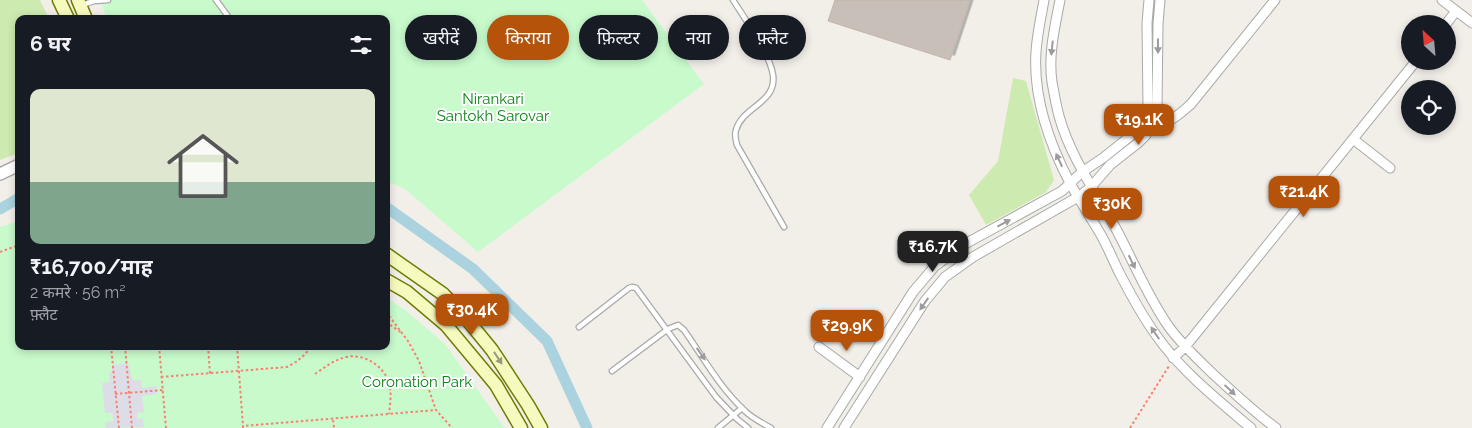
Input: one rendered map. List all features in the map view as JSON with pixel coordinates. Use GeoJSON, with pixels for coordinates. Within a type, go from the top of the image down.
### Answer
{"type":"FeatureCollection","features":[{"type":"Feature","properties":{"kind":"main road"},"geometry":{"type":"LineString","coordinates":[[79,3],[84,15]]}},
{"type":"Feature","properties":{"kind":"main road"},"geometry":{"type":"LineString","coordinates":[[390,256],[444,294],[465,317],[492,350],[541,428]]}},
{"type":"Feature","properties":{"kind":"main road"},"geometry":{"type":"LineString","coordinates":[[390,282],[407,292],[446,325],[496,385],[521,428]]}},
{"type":"Feature","properties":{"kind":"street"},"geometry":{"type":"LineString","coordinates":[[1044,0],[1036,53],[1036,82],[1043,120],[1070,183],[1102,236],[1138,306],[1156,336],[1174,358],[1251,428]]}},
{"type":"Feature","properties":{"kind":"street"},"geometry":{"type":"LineString","coordinates":[[1060,0],[1051,54],[1052,80],[1058,116],[1082,172],[1116,229],[1151,298],[1169,327],[1185,347],[1233,392],[1276,428]]}},
{"type":"Feature","properties":{"kind":"street"},"geometry":{"type":"LineString","coordinates":[[827,428],[913,292],[935,266],[965,244],[1062,192],[1082,172],[1138,130],[1148,106],[1147,24],[1149,0]]}},
{"type":"Feature","properties":{"kind":"street"},"geometry":{"type":"LineString","coordinates":[[844,428],[925,301],[945,277],[973,257],[1078,197],[1091,187],[1110,165],[1145,136],[1157,108],[1160,0]]}},
{"type":"Feature","properties":{"kind":"street"},"geometry":{"type":"LineString","coordinates":[[1138,130],[1168,122],[1191,104],[1275,0]]}},
{"type":"Feature","properties":{"kind":"street"},"geometry":{"type":"LineString","coordinates":[[1442,0],[1472,23]]}},
{"type":"Feature","properties":{"kind":"street"},"geometry":{"type":"LineString","coordinates":[[64,10],[79,3]]}},
{"type":"Feature","properties":{"kind":"street"},"geometry":{"type":"LineString","coordinates":[[1453,15],[1456,11]]}},
{"type":"Feature","properties":{"kind":"street"},"geometry":{"type":"LineString","coordinates":[[1174,358],[1185,347],[1409,70]]}},
{"type":"Feature","properties":{"kind":"street"},"geometry":{"type":"LineString","coordinates":[[1353,139],[1390,168]]}},
{"type":"Feature","properties":{"kind":"street"},"geometry":{"type":"LineString","coordinates":[[0,174],[15,167]]}},
{"type":"Feature","properties":{"kind":"street"},"geometry":{"type":"LineString","coordinates":[[956,251],[964,263]]}},
{"type":"Feature","properties":{"kind":"street"},"geometry":{"type":"LineString","coordinates":[[820,347],[868,391]]}},
{"type":"Feature","properties":{"kind":"lane"},"geometry":{"type":"LineString","coordinates":[[79,3],[108,0]]}},
{"type":"Feature","properties":{"kind":"lane"},"geometry":{"type":"LineString","coordinates":[[216,0],[227,15]]}},
{"type":"Feature","properties":{"kind":"lane"},"geometry":{"type":"LineString","coordinates":[[733,0],[770,62],[774,77],[770,94],[740,122],[735,136],[737,145],[784,227]]}},
{"type":"Feature","properties":{"kind":"lane"},"geometry":{"type":"LineString","coordinates":[[579,327],[629,288],[636,288],[716,397],[748,428]]}},
{"type":"Feature","properties":{"kind":"lane"},"geometry":{"type":"LineString","coordinates":[[612,371],[668,330],[678,325],[684,330],[725,389],[742,408],[771,428]]}},
{"type":"Feature","properties":{"kind":"lane"},"geometry":{"type":"LineString","coordinates":[[718,428],[742,408]]}},
{"type":"Feature","properties":{"kind":"path"},"geometry":{"type":"LineString","coordinates":[[0,252],[15,246]]}},
{"type":"Feature","properties":{"kind":"path"},"geometry":{"type":"LineString","coordinates":[[390,317],[404,334],[419,361],[436,410],[452,428]]}},
{"type":"Feature","properties":{"kind":"path"},"geometry":{"type":"LineString","coordinates":[[390,325],[404,334]]}},
{"type":"Feature","properties":{"kind":"path"},"geometry":{"type":"LineString","coordinates":[[111,350],[119,428]]}},
{"type":"Feature","properties":{"kind":"path"},"geometry":{"type":"LineString","coordinates":[[125,350],[132,428]]}},
{"type":"Feature","properties":{"kind":"path"},"geometry":{"type":"LineString","coordinates":[[159,350],[166,428]]}},
{"type":"Feature","properties":{"kind":"path"},"geometry":{"type":"LineString","coordinates":[[208,350],[210,374]]}},
{"type":"Feature","properties":{"kind":"path"},"geometry":{"type":"LineString","coordinates":[[237,350],[243,427],[436,410]]}},
{"type":"Feature","properties":{"kind":"path"},"geometry":{"type":"LineString","coordinates":[[162,377],[287,367],[295,363],[308,350]]}},
{"type":"Feature","properties":{"kind":"path"},"geometry":{"type":"LineString","coordinates":[[315,374],[326,366],[345,358],[355,357],[374,362],[384,372],[389,382],[391,393],[390,414]]}},
{"type":"Feature","properties":{"kind":"path"},"geometry":{"type":"LineString","coordinates":[[1130,428],[1174,358]]}},
{"type":"Feature","properties":{"kind":"path"},"geometry":{"type":"LineString","coordinates":[[115,394],[163,390]]}},
{"type":"Feature","properties":{"kind":"path"},"geometry":{"type":"LineString","coordinates":[[333,420],[334,428]]}},
{"type":"Feature","properties":{"kind":"green space"},"geometry":{"type":"Polygon","coordinates":[[[0,0],[40,0],[47,15],[15,15],[15,154],[0,160],[0,0]]]}},
{"type":"Feature","properties":{"kind":"green space","name":"Nirankari Santokh Sarovar"},"geometry":{"type":"Polygon","coordinates":[[[100,0],[642,0],[653,15],[579,15],[579,60],[658,60],[658,22],[668,35],[668,60],[686,60],[704,84],[478,252],[405,189],[390,183],[390,15],[106,15],[100,0]]]}},
{"type":"Feature","properties":{"kind":"green space"},"geometry":{"type":"Polygon","coordinates":[[[1013,78],[1026,81],[1054,180],[1046,192],[986,225],[969,195],[998,161],[1013,78]]]}},
{"type":"Feature","properties":{"kind":"green space","name":"Coronation Park"},"geometry":{"type":"Polygon","coordinates":[[[15,222],[15,350],[390,350],[390,300],[404,309],[445,344],[505,428],[0,428],[0,227],[15,222]]]}},
{"type":"Feature","properties":{"kind":"shaded area"},"geometry":{"type":"Polygon","coordinates":[[[128,363],[132,380],[141,380],[142,388],[157,386],[157,394],[142,396],[144,412],[137,413],[137,419],[143,418],[144,427],[106,428],[105,422],[113,421],[112,413],[105,413],[102,383],[110,382],[109,374],[112,370],[112,365],[128,363]]]}},
{"type":"Feature","properties":{"kind":"building"},"geometry":{"type":"Polygon","coordinates":[[[835,0],[970,0],[950,60],[828,21],[835,0]]]}},
{"type":"Feature","properties":{"kind":"waterway"},"geometry":{"type":"LineString","coordinates":[[0,209],[15,200]]}},
{"type":"Feature","properties":{"kind":"waterway"},"geometry":{"type":"LineString","coordinates":[[390,210],[473,269],[547,341],[587,428]]}}]}
